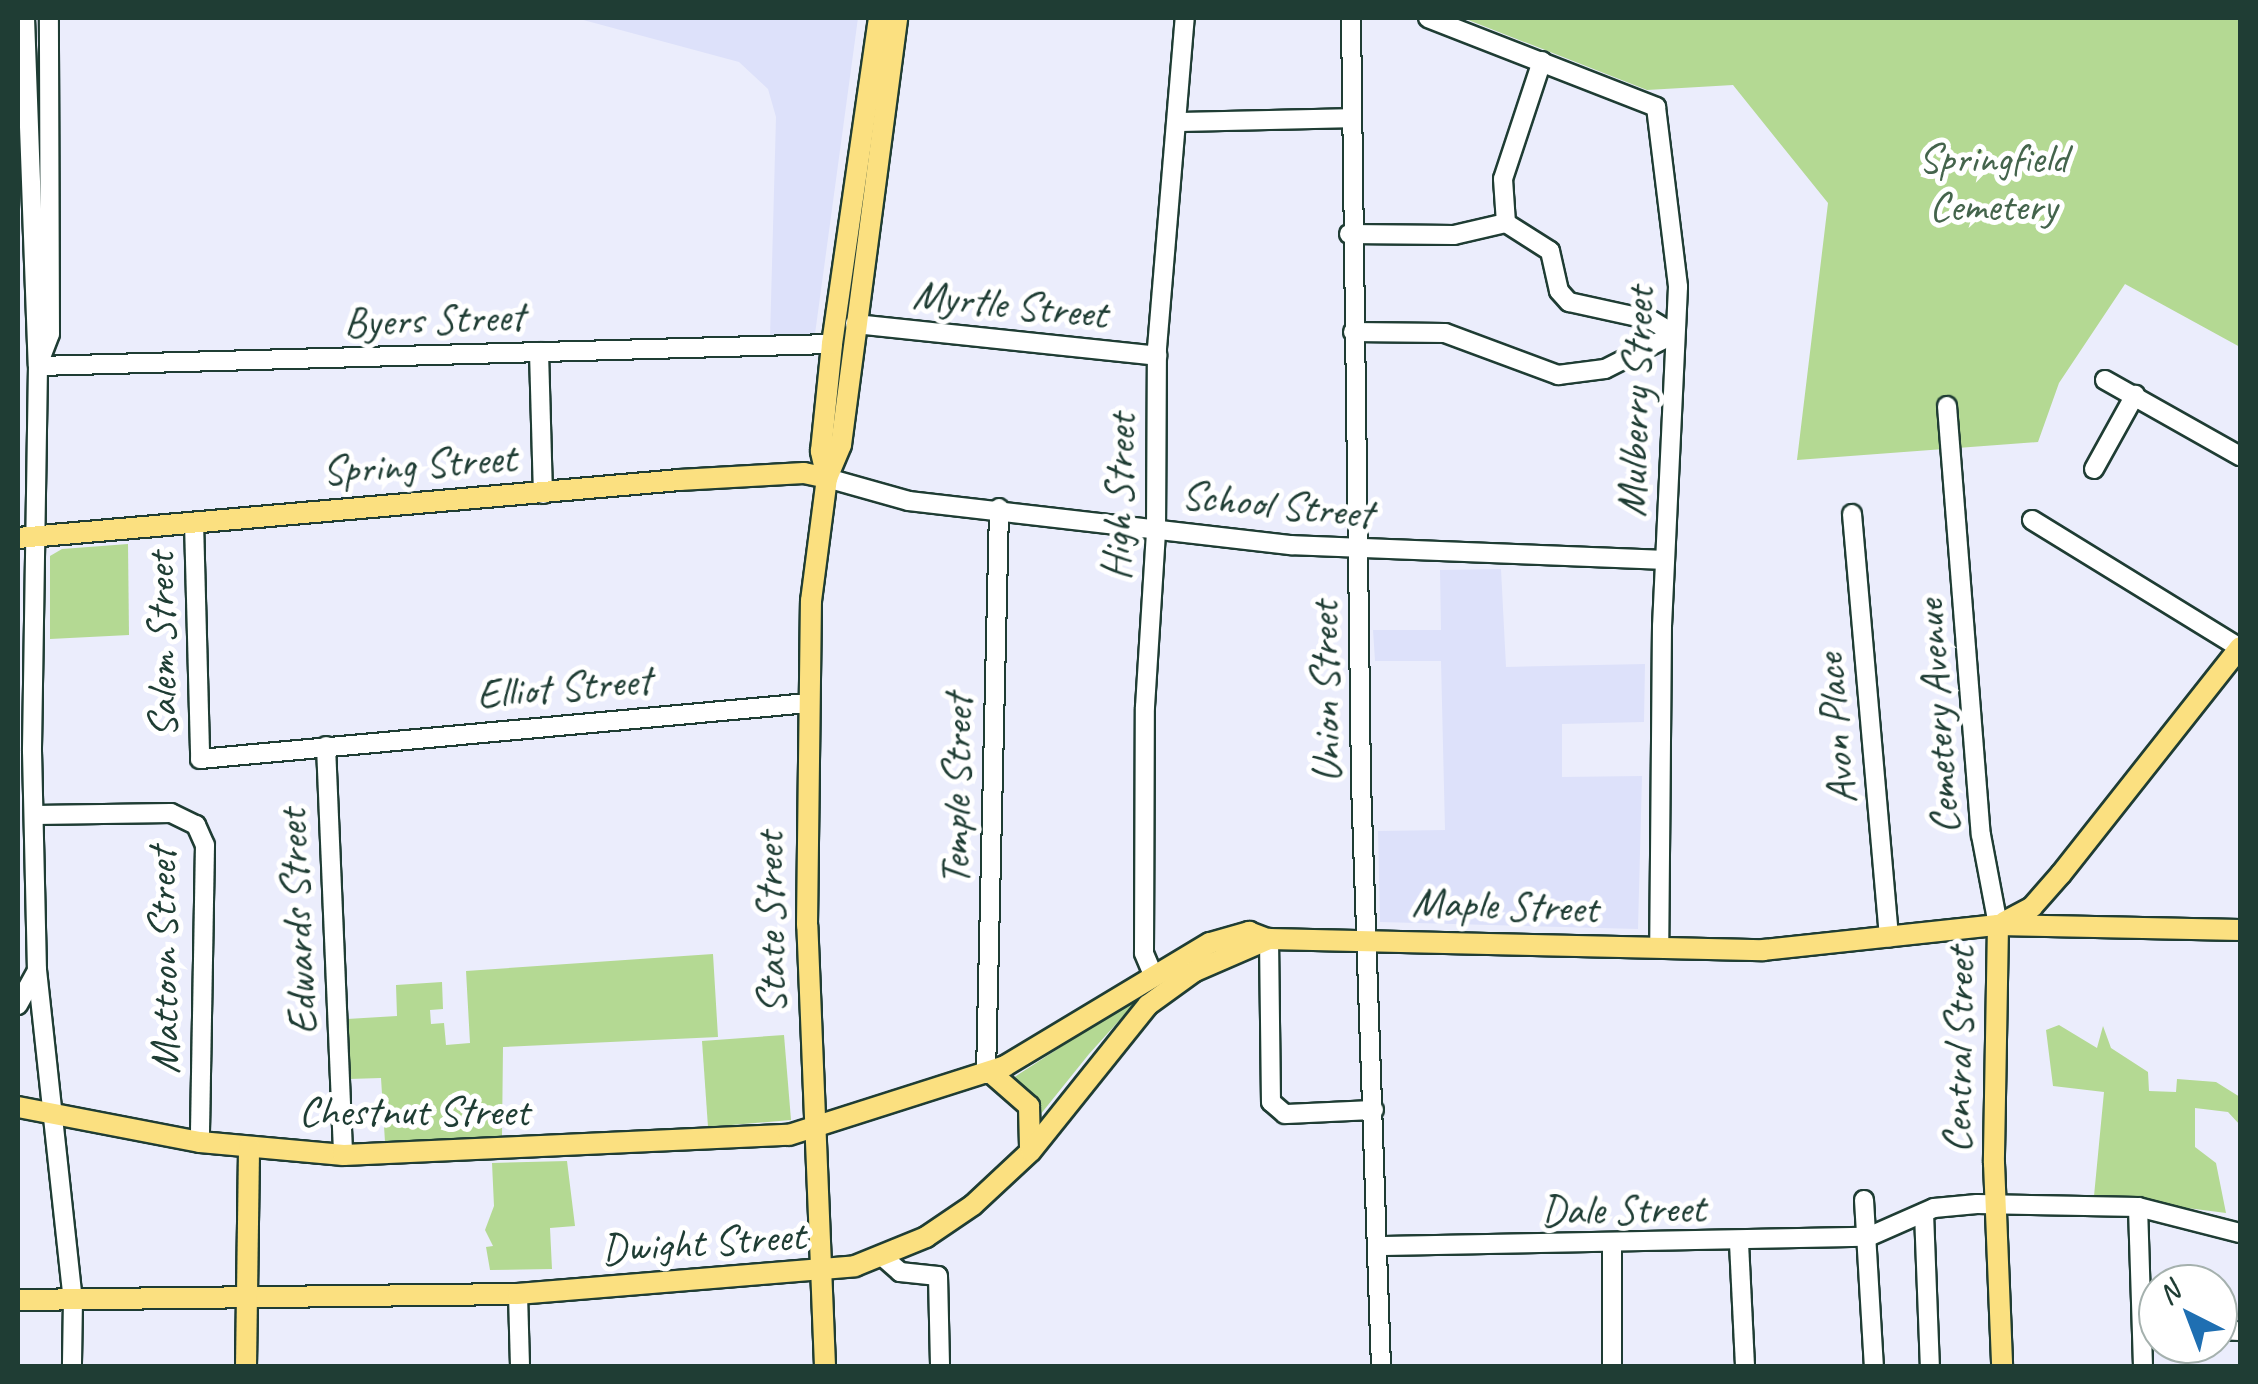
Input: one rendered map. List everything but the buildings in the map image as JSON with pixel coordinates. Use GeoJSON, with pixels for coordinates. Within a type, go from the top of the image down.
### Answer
{"type":"FeatureCollection","features":[{"type":"Feature","properties":{"kind":"main road","name":"State Street"},"geometry":{"type":"LineString","coordinates":[[827,478],[821,451],[832,344],[879,18]]}},
{"type":"Feature","properties":{"kind":"main road","name":"State Street"},"geometry":{"type":"LineString","coordinates":[[825,1366],[814,1130],[810,601],[827,478],[841,445],[897,18]]}},
{"type":"Feature","properties":{"kind":"main road","name":"Spring Street"},"geometry":{"type":"LineString","coordinates":[[26,537],[759,475],[827,478]]}},
{"type":"Feature","properties":{"kind":"main road","name":"Central Street"},"geometry":{"type":"LineString","coordinates":[[2002,1366],[1992,970],[1998,926],[2032,906],[2061,874],[2240,648]]}},
{"type":"Feature","properties":{"kind":"main road","name":"Maple Street"},"geometry":{"type":"LineString","coordinates":[[814,1130],[988,1073],[1056,1040],[1154,977],[1225,938],[1249,932],[1269,940],[1783,950],[1998,926],[2240,930]]}},
{"type":"Feature","properties":{"kind":"main road","name":"Dwight Street"},"geometry":{"type":"LineString","coordinates":[[18,1300],[518,1294],[821,1272],[883,1257],[949,1223],[1028,1154],[1148,1005],[1194,971],[1269,940]]}},
{"type":"Feature","properties":{"kind":"main road"},"geometry":{"type":"LineString","coordinates":[[988,1073],[1029,1106],[1028,1154]]}},
{"type":"Feature","properties":{"kind":"main road","name":"Chestnut Street"},"geometry":{"type":"LineString","coordinates":[[18,1107],[200,1142],[343,1155],[702,1143],[814,1130]]}},
{"type":"Feature","properties":{"kind":"main road"},"geometry":{"type":"LineString","coordinates":[[246,1366],[249,1147]]}},
{"type":"Feature","properties":{"kind":"street"},"geometry":{"type":"LineString","coordinates":[[25,18],[27,208],[38,366],[26,537],[38,970],[73,1299],[72,1366]]}},
{"type":"Feature","properties":{"kind":"street"},"geometry":{"type":"LineString","coordinates":[[38,366],[50,334],[49,18]]}},
{"type":"Feature","properties":{"kind":"street","name":"High Street"},"geometry":{"type":"LineString","coordinates":[[1154,977],[1144,953],[1143,773],[1156,528],[1157,356],[1184,18]]}},
{"type":"Feature","properties":{"kind":"street","name":"Union Street"},"geometry":{"type":"LineString","coordinates":[[1351,18],[1349,234],[1381,1366]]}},
{"type":"Feature","properties":{"kind":"street","name":"Mulberry Street"},"geometry":{"type":"LineString","coordinates":[[1428,18],[1656,107],[1677,260],[1664,560],[1659,948]]}},
{"type":"Feature","properties":{"kind":"street"},"geometry":{"type":"LineString","coordinates":[[1506,223],[1503,179],[1542,61]]}},
{"type":"Feature","properties":{"kind":"street"},"geometry":{"type":"LineString","coordinates":[[1178,122],[1349,118]]}},
{"type":"Feature","properties":{"kind":"street"},"geometry":{"type":"LineString","coordinates":[[27,208],[50,208]]}},
{"type":"Feature","properties":{"kind":"street"},"geometry":{"type":"LineString","coordinates":[[1349,234],[1454,235],[1506,223],[1550,250],[1559,291],[1569,302],[1650,320],[1674,334]]}},
{"type":"Feature","properties":{"kind":"street","name":"Myrtle Street"},"geometry":{"type":"LineString","coordinates":[[856,324],[1157,356]]}},
{"type":"Feature","properties":{"kind":"street"},"geometry":{"type":"LineString","coordinates":[[1353,332],[1451,334],[1530,370],[1558,375],[1604,369],[1674,334]]}},
{"type":"Feature","properties":{"kind":"street","name":"Byers Street"},"geometry":{"type":"LineString","coordinates":[[38,366],[832,344]]}},
{"type":"Feature","properties":{"kind":"street"},"geometry":{"type":"LineString","coordinates":[[539,352],[543,494]]}},
{"type":"Feature","properties":{"kind":"street"},"geometry":{"type":"LineString","coordinates":[[2105,380],[2240,456]]}},
{"type":"Feature","properties":{"kind":"street"},"geometry":{"type":"LineString","coordinates":[[2094,470],[2134,395]]}},
{"type":"Feature","properties":{"kind":"street","name":"Cemetery Avenue"},"geometry":{"type":"LineString","coordinates":[[1948,406],[1981,835],[1998,926]]}},
{"type":"Feature","properties":{"kind":"street","name":"School Street"},"geometry":{"type":"LineString","coordinates":[[827,478],[909,500],[1359,551],[1664,560]]}},
{"type":"Feature","properties":{"kind":"street","name":"Temple Street"},"geometry":{"type":"LineString","coordinates":[[988,1073],[999,508]]}},
{"type":"Feature","properties":{"kind":"street","name":"Avon Place"},"geometry":{"type":"LineString","coordinates":[[1852,514],[1889,937]]}},
{"type":"Feature","properties":{"kind":"street"},"geometry":{"type":"LineString","coordinates":[[2032,520],[2240,648]]}},
{"type":"Feature","properties":{"kind":"street","name":"Salem Street"},"geometry":{"type":"LineString","coordinates":[[194,522],[200,759],[326,746]]}},
{"type":"Feature","properties":{"kind":"street","name":"Elliot Street"},"geometry":{"type":"LineString","coordinates":[[326,746],[808,702]]}},
{"type":"Feature","properties":{"kind":"street","name":"Edwards Street"},"geometry":{"type":"LineString","coordinates":[[326,746],[343,1155]]}},
{"type":"Feature","properties":{"kind":"street","name":"Mattoon Street"},"geometry":{"type":"LineString","coordinates":[[35,815],[171,812],[196,825],[204,844],[200,1142]]}},
{"type":"Feature","properties":{"kind":"street"},"geometry":{"type":"LineString","coordinates":[[1269,940],[1271,1102],[1286,1114],[1374,1110]]}},
{"type":"Feature","properties":{"kind":"street"},"geometry":{"type":"LineString","coordinates":[[18,1005],[38,970]]}},
{"type":"Feature","properties":{"kind":"street"},"geometry":{"type":"LineString","coordinates":[[1864,1200],[1874,1366]]}},
{"type":"Feature","properties":{"kind":"street"},"geometry":{"type":"LineString","coordinates":[[1868,1237],[1924,1213],[1996,1203],[2138,1207],[2240,1233]]}},
{"type":"Feature","properties":{"kind":"street"},"geometry":{"type":"LineString","coordinates":[[2138,1207],[2144,1264]]}},
{"type":"Feature","properties":{"kind":"street"},"geometry":{"type":"LineString","coordinates":[[1924,1213],[1930,1366]]}},
{"type":"Feature","properties":{"kind":"street","name":"Dale Street"},"geometry":{"type":"LineString","coordinates":[[1380,1246],[1739,1243],[1868,1237]]}},
{"type":"Feature","properties":{"kind":"street"},"geometry":{"type":"LineString","coordinates":[[1739,1243],[1745,1366]]}},
{"type":"Feature","properties":{"kind":"street"},"geometry":{"type":"LineString","coordinates":[[1612,1244],[1612,1366]]}},
{"type":"Feature","properties":{"kind":"street"},"geometry":{"type":"LineString","coordinates":[[883,1257],[900,1272],[938,1276],[940,1366]]}},
{"type":"Feature","properties":{"kind":"street"},"geometry":{"type":"LineString","coordinates":[[518,1294],[520,1366]]}},
{"type":"Feature","properties":{"kind":"shaded area"},"geometry":{"type":"Polygon","coordinates":[[[576,18],[858,18],[815,334],[770,338],[776,117],[768,89],[739,62],[576,18]]]}},
{"type":"Feature","properties":{"kind":"shaded area"},"geometry":{"type":"Polygon","coordinates":[[[1501,569],[1506,667],[1645,664],[1644,722],[1562,724],[1562,777],[1642,776],[1638,929],[1380,922],[1378,831],[1445,830],[1441,661],[1375,661],[1373,630],[1441,630],[1440,570],[1501,569]]]}},
{"type":"Feature","properties":{"kind":"green space","name":"Springfield Cemetery"},"geometry":{"type":"Polygon","coordinates":[[[1463,18],[2240,18],[2240,347],[2125,284],[2059,383],[2038,442],[1797,460],[1828,203],[1733,85],[1647,90],[1463,18]]]}},
{"type":"Feature","properties":{"kind":"green space"},"geometry":{"type":"Polygon","coordinates":[[[128,544],[129,635],[50,639],[50,556],[62,549],[128,544]]]}},
{"type":"Feature","properties":{"kind":"green space"},"geometry":{"type":"Polygon","coordinates":[[[713,954],[718,1037],[503,1047],[502,1136],[385,1142],[381,1078],[349,1079],[347,1019],[397,1016],[396,985],[442,982],[443,1009],[430,1010],[431,1024],[444,1023],[446,1045],[470,1043],[466,971],[713,954]]]}},
{"type":"Feature","properties":{"kind":"green space"},"geometry":{"type":"Polygon","coordinates":[[[1144,993],[1089,1054],[1040,1115],[1013,1078],[1144,993]]]}},
{"type":"Feature","properties":{"kind":"green space"},"geometry":{"type":"Polygon","coordinates":[[[2059,1025],[2097,1048],[2103,1026],[2111,1048],[2148,1072],[2149,1091],[2176,1092],[2177,1079],[2216,1082],[2240,1097],[2240,1125],[2228,1112],[2195,1108],[2195,1147],[2216,1163],[2226,1213],[2094,1196],[2104,1092],[2053,1086],[2046,1030],[2059,1025]]]}},
{"type":"Feature","properties":{"kind":"green space"},"geometry":{"type":"Polygon","coordinates":[[[784,1035],[791,1120],[708,1127],[702,1041],[784,1035]]]}},
{"type":"Feature","properties":{"kind":"green space"},"geometry":{"type":"Polygon","coordinates":[[[567,1161],[575,1226],[550,1228],[552,1269],[490,1270],[486,1247],[493,1246],[485,1230],[494,1206],[492,1163],[567,1161]]]}}]}
